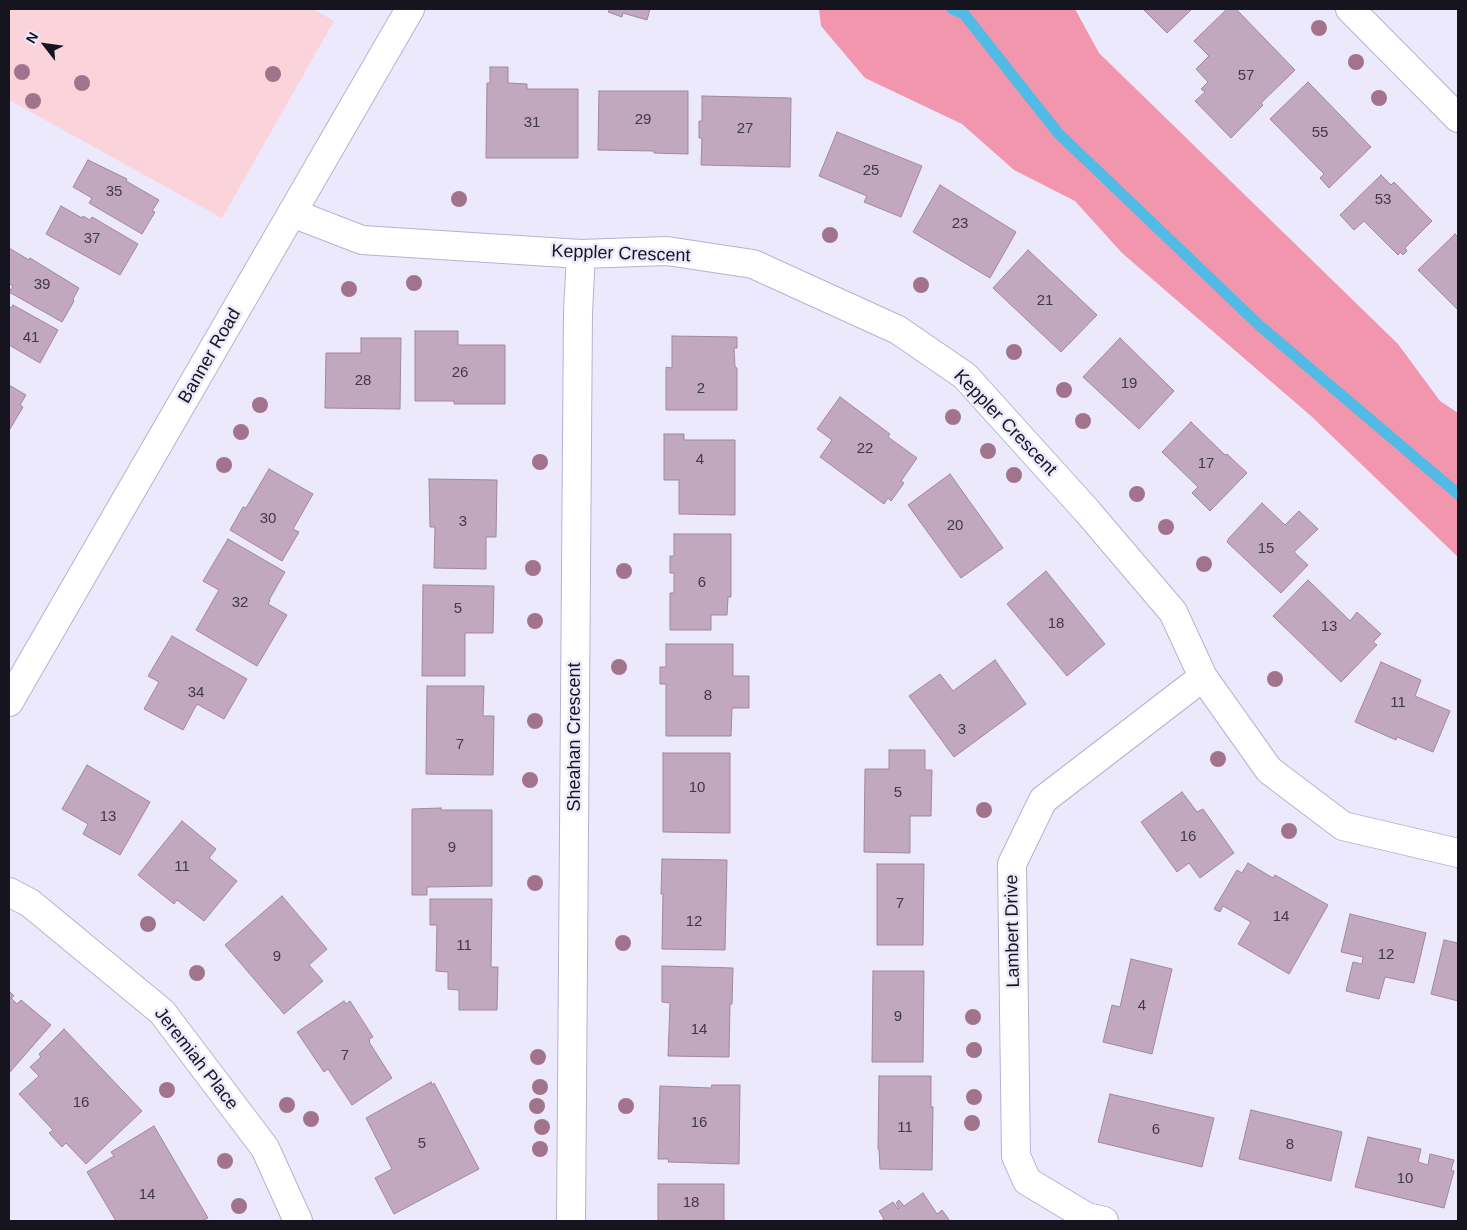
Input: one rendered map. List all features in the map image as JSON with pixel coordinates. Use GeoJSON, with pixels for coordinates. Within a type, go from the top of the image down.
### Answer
{"type":"FeatureCollection","features":[{"type":"Feature","properties":{"kind":"street","name":"Banner Road"},"geometry":{"type":"LineString","coordinates":[[9,702],[410,9]]}},
{"type":"Feature","properties":{"kind":"street"},"geometry":{"type":"LineString","coordinates":[[1350,9],[1458,118]]}},
{"type":"Feature","properties":{"kind":"street","name":"Keppler Crescent"},"geometry":{"type":"LineString","coordinates":[[292,213],[362,240],[581,254],[667,251],[753,264],[898,330],[965,376],[1087,511],[1173,612],[1203,677],[1269,770],[1343,826],[1458,853]]}},
{"type":"Feature","properties":{"kind":"street","name":"Sheahan Crescent"},"geometry":{"type":"LineString","coordinates":[[571,1221],[578,312],[581,254]]}},
{"type":"Feature","properties":{"kind":"street","name":"Lambert Drive"},"geometry":{"type":"LineString","coordinates":[[1104,1221],[1087,1217],[1027,1181],[1016,1156],[1012,864],[1043,800],[1203,677]]}},
{"type":"Feature","properties":{"kind":"street","name":"Jeremiah Place"},"geometry":{"type":"LineString","coordinates":[[9,892],[30,903],[162,1012],[265,1148],[298,1221]]}},
{"type":"Feature","properties":{"kind":"shaded area"},"geometry":{"type":"Polygon","coordinates":[[[9,9],[313,9],[334,21],[222,218],[9,100],[9,9]]]}},
{"type":"Feature","properties":{"kind":"shaded area"},"geometry":{"type":"Polygon","coordinates":[[[819,9],[1075,9],[1099,53],[1398,344],[1440,401],[1458,413],[1458,557],[1311,416],[1122,253],[1075,201],[1014,170],[962,124],[865,78],[821,26],[819,9]]]}},
{"type":"Feature","properties":{"kind":"building"},"geometry":{"type":"Polygon","coordinates":[[[610,9],[650,9],[647,20],[623,13],[622,17],[608,12],[610,9]]]}},
{"type":"Feature","properties":{"kind":"building"},"geometry":{"type":"Polygon","coordinates":[[[1143,9],[1192,9],[1167,33],[1143,9]]]}},
{"type":"Feature","properties":{"kind":"building"},"geometry":{"type":"Polygon","coordinates":[[[1227,9],[1236,9],[1295,70],[1261,103],[1263,105],[1231,138],[1195,101],[1205,92],[1201,89],[1208,82],[1196,69],[1209,56],[1194,41],[1227,9]]]}},
{"type":"Feature","properties":{"kind":"building"},"geometry":{"type":"Polygon","coordinates":[[[490,67],[508,67],[508,83],[527,84],[527,89],[578,89],[578,158],[486,158],[487,83],[490,83],[490,67]]]}},
{"type":"Feature","properties":{"kind":"building"},"geometry":{"type":"Polygon","coordinates":[[[1308,82],[1371,147],[1329,188],[1320,178],[1324,174],[1270,119],[1308,82]]]}},
{"type":"Feature","properties":{"kind":"building"},"geometry":{"type":"Polygon","coordinates":[[[599,91],[688,91],[688,154],[598,150],[599,91]]]}},
{"type":"Feature","properties":{"kind":"building"},"geometry":{"type":"Polygon","coordinates":[[[702,96],[791,98],[790,167],[701,165],[702,138],[699,138],[699,121],[702,121],[702,96]]]}},
{"type":"Feature","properties":{"kind":"building"},"geometry":{"type":"Polygon","coordinates":[[[837,132],[922,166],[901,217],[864,202],[867,196],[819,176],[837,132]]]}},
{"type":"Feature","properties":{"kind":"building"},"geometry":{"type":"Polygon","coordinates":[[[88,160],[127,179],[126,181],[159,200],[152,211],[155,212],[142,234],[89,203],[92,198],[73,187],[88,160]]]}},
{"type":"Feature","properties":{"kind":"building"},"geometry":{"type":"Polygon","coordinates":[[[1381,175],[1391,185],[1394,182],[1432,221],[1405,248],[1407,251],[1403,255],[1400,252],[1398,255],[1364,221],[1354,230],[1340,215],[1381,175]]]}},
{"type":"Feature","properties":{"kind":"building"},"geometry":{"type":"Polygon","coordinates":[[[940,185],[1016,232],[990,278],[913,232],[940,185]]]}},
{"type":"Feature","properties":{"kind":"building"},"geometry":{"type":"Polygon","coordinates":[[[61,206],[82,218],[83,216],[90,220],[92,217],[138,244],[120,275],[46,234],[61,206]]]}},
{"type":"Feature","properties":{"kind":"building"},"geometry":{"type":"Polygon","coordinates":[[[1455,234],[1458,237],[1458,310],[1418,270],[1455,234]]]}},
{"type":"Feature","properties":{"kind":"building"},"geometry":{"type":"Polygon","coordinates":[[[9,248],[29,260],[30,258],[79,288],[62,322],[9,292],[13,286],[9,284],[9,248]]]}},
{"type":"Feature","properties":{"kind":"building"},"geometry":{"type":"Polygon","coordinates":[[[1028,250],[1097,315],[1061,352],[993,288],[1028,250]]]}},
{"type":"Feature","properties":{"kind":"building"},"geometry":{"type":"Polygon","coordinates":[[[13,305],[58,330],[40,363],[9,345],[9,306],[11,308],[13,305]]]}},
{"type":"Feature","properties":{"kind":"building"},"geometry":{"type":"Polygon","coordinates":[[[415,331],[458,331],[458,345],[505,345],[505,404],[454,404],[454,401],[415,401],[415,331]]]}},
{"type":"Feature","properties":{"kind":"building"},"geometry":{"type":"Polygon","coordinates":[[[672,336],[737,337],[737,348],[734,348],[735,367],[737,368],[737,410],[666,410],[666,367],[672,368],[672,336]]]}},
{"type":"Feature","properties":{"kind":"building"},"geometry":{"type":"Polygon","coordinates":[[[361,338],[401,338],[400,409],[325,408],[326,353],[361,353],[361,338]]]}},
{"type":"Feature","properties":{"kind":"building"},"geometry":{"type":"Polygon","coordinates":[[[1120,338],[1174,391],[1139,429],[1083,377],[1120,338]]]}},
{"type":"Feature","properties":{"kind":"building"},"geometry":{"type":"Polygon","coordinates":[[[9,385],[26,395],[20,405],[23,407],[10,429],[9,428],[9,385]]]}},
{"type":"Feature","properties":{"kind":"building"},"geometry":{"type":"Polygon","coordinates":[[[840,397],[890,434],[888,437],[917,458],[901,481],[904,483],[891,501],[888,498],[884,504],[820,457],[832,440],[817,429],[840,397]]]}},
{"type":"Feature","properties":{"kind":"building"},"geometry":{"type":"Polygon","coordinates":[[[1191,422],[1225,455],[1227,454],[1247,473],[1210,511],[1192,493],[1198,487],[1162,452],[1191,422]]]}},
{"type":"Feature","properties":{"kind":"building"},"geometry":{"type":"Polygon","coordinates":[[[664,434],[684,434],[684,440],[735,440],[735,515],[679,514],[679,480],[664,480],[664,434]]]}},
{"type":"Feature","properties":{"kind":"building"},"geometry":{"type":"Polygon","coordinates":[[[269,469],[313,494],[293,529],[299,532],[282,561],[230,530],[243,507],[246,508],[269,469]]]}},
{"type":"Feature","properties":{"kind":"building"},"geometry":{"type":"Polygon","coordinates":[[[950,474],[1003,548],[961,578],[908,505],[950,474]]]}},
{"type":"Feature","properties":{"kind":"building"},"geometry":{"type":"Polygon","coordinates":[[[429,479],[497,480],[496,537],[486,537],[486,569],[434,568],[435,527],[430,527],[429,479]]]}},
{"type":"Feature","properties":{"kind":"building"},"geometry":{"type":"Polygon","coordinates":[[[1262,503],[1285,525],[1299,511],[1318,529],[1294,552],[1308,565],[1281,593],[1227,542],[1262,503]]]}},
{"type":"Feature","properties":{"kind":"building"},"geometry":{"type":"Polygon","coordinates":[[[674,534],[731,534],[731,597],[728,597],[727,615],[711,615],[711,630],[670,630],[670,593],[674,593],[674,573],[670,573],[670,556],[674,556],[674,534]]]}},
{"type":"Feature","properties":{"kind":"building"},"geometry":{"type":"Polygon","coordinates":[[[228,539],[285,572],[268,604],[287,615],[257,666],[196,630],[219,590],[203,581],[228,539]]]}},
{"type":"Feature","properties":{"kind":"building"},"geometry":{"type":"Polygon","coordinates":[[[1046,571],[1105,644],[1067,676],[1007,604],[1046,571]]]}},
{"type":"Feature","properties":{"kind":"building"},"geometry":{"type":"Polygon","coordinates":[[[1308,580],[1350,621],[1357,612],[1381,634],[1373,642],[1377,645],[1341,682],[1273,616],[1308,580]]]}},
{"type":"Feature","properties":{"kind":"building"},"geometry":{"type":"Polygon","coordinates":[[[423,585],[494,586],[493,633],[465,633],[465,676],[422,676],[423,585]]]}},
{"type":"Feature","properties":{"kind":"building"},"geometry":{"type":"Polygon","coordinates":[[[172,636],[247,679],[224,719],[197,704],[183,730],[144,709],[159,682],[148,676],[172,636]]]}},
{"type":"Feature","properties":{"kind":"building"},"geometry":{"type":"Polygon","coordinates":[[[666,644],[733,644],[733,676],[749,676],[749,708],[732,708],[731,736],[666,736],[666,684],[660,684],[660,667],[666,667],[666,644]]]}},
{"type":"Feature","properties":{"kind":"building"},"geometry":{"type":"Polygon","coordinates":[[[995,660],[1026,704],[954,757],[909,696],[940,674],[953,691],[995,660]]]}},
{"type":"Feature","properties":{"kind":"building"},"geometry":{"type":"Polygon","coordinates":[[[1381,662],[1421,680],[1415,696],[1450,711],[1433,752],[1397,737],[1396,740],[1355,722],[1381,662]]]}},
{"type":"Feature","properties":{"kind":"building"},"geometry":{"type":"Polygon","coordinates":[[[427,686],[484,686],[483,716],[494,716],[493,775],[426,774],[427,686]]]}},
{"type":"Feature","properties":{"kind":"building"},"geometry":{"type":"Polygon","coordinates":[[[889,750],[925,750],[925,770],[932,770],[931,816],[910,816],[910,853],[864,852],[865,769],[889,769],[889,750]]]}},
{"type":"Feature","properties":{"kind":"building"},"geometry":{"type":"Polygon","coordinates":[[[663,753],[730,753],[730,833],[663,832],[663,753]]]}},
{"type":"Feature","properties":{"kind":"building"},"geometry":{"type":"Polygon","coordinates":[[[87,765],[150,802],[120,855],[83,834],[88,824],[62,809],[87,765]]]}},
{"type":"Feature","properties":{"kind":"building"},"geometry":{"type":"Polygon","coordinates":[[[1182,792],[1197,812],[1203,809],[1234,853],[1200,878],[1189,863],[1177,872],[1141,822],[1182,792]]]}},
{"type":"Feature","properties":{"kind":"building"},"geometry":{"type":"Polygon","coordinates":[[[441,808],[441,810],[492,810],[492,886],[427,887],[427,895],[412,895],[412,809],[441,808]]]}},
{"type":"Feature","properties":{"kind":"building"},"geometry":{"type":"Polygon","coordinates":[[[182,821],[216,849],[209,858],[237,881],[204,921],[177,900],[174,904],[138,875],[182,821]]]}},
{"type":"Feature","properties":{"kind":"building"},"geometry":{"type":"Polygon","coordinates":[[[662,859],[727,860],[725,950],[662,949],[662,859]]]}},
{"type":"Feature","properties":{"kind":"building"},"geometry":{"type":"Polygon","coordinates":[[[1248,863],[1273,878],[1275,875],[1328,905],[1289,974],[1238,944],[1251,922],[1223,906],[1220,912],[1214,909],[1237,870],[1242,873],[1248,863]]]}},
{"type":"Feature","properties":{"kind":"building"},"geometry":{"type":"Polygon","coordinates":[[[877,864],[924,864],[923,945],[877,945],[877,864]]]}},
{"type":"Feature","properties":{"kind":"building"},"geometry":{"type":"Polygon","coordinates":[[[282,896],[327,949],[309,965],[323,981],[284,1014],[225,945],[282,896]]]}},
{"type":"Feature","properties":{"kind":"building"},"geometry":{"type":"Polygon","coordinates":[[[430,899],[492,899],[491,967],[498,967],[497,1010],[459,1010],[459,990],[448,989],[448,972],[436,971],[437,925],[430,925],[430,899]]]}},
{"type":"Feature","properties":{"kind":"building"},"geometry":{"type":"Polygon","coordinates":[[[1350,914],[1426,933],[1414,983],[1385,977],[1379,999],[1346,991],[1353,962],[1362,964],[1363,957],[1341,952],[1350,914]]]}},
{"type":"Feature","properties":{"kind":"building"},"geometry":{"type":"Polygon","coordinates":[[[1444,940],[1458,943],[1458,1001],[1431,994],[1444,940]]]}},
{"type":"Feature","properties":{"kind":"building"},"geometry":{"type":"Polygon","coordinates":[[[1131,959],[1172,969],[1152,1054],[1103,1042],[1112,1005],[1120,1007],[1131,959]]]}},
{"type":"Feature","properties":{"kind":"building"},"geometry":{"type":"Polygon","coordinates":[[[662,966],[733,968],[729,1057],[668,1056],[670,1003],[662,1002],[662,966]]]}},
{"type":"Feature","properties":{"kind":"building"},"geometry":{"type":"Polygon","coordinates":[[[873,971],[924,971],[923,1062],[872,1062],[873,971]]]}},
{"type":"Feature","properties":{"kind":"building"},"geometry":{"type":"Polygon","coordinates":[[[9,991],[14,996],[11,998],[17,1004],[21,1000],[51,1025],[10,1072],[9,1071],[9,991]]]}},
{"type":"Feature","properties":{"kind":"building"},"geometry":{"type":"Polygon","coordinates":[[[344,1001],[346,1004],[350,1001],[373,1037],[369,1039],[369,1042],[392,1078],[352,1105],[328,1069],[324,1072],[297,1032],[344,1001]]]}},
{"type":"Feature","properties":{"kind":"building"},"geometry":{"type":"Polygon","coordinates":[[[64,1029],[142,1111],[86,1164],[66,1143],[62,1147],[49,1133],[53,1130],[19,1094],[39,1076],[30,1067],[41,1057],[39,1054],[64,1029]]]}},
{"type":"Feature","properties":{"kind":"building"},"geometry":{"type":"Polygon","coordinates":[[[879,1076],[931,1076],[931,1107],[933,1107],[932,1170],[880,1169],[878,1149],[879,1076]]]}},
{"type":"Feature","properties":{"kind":"building"},"geometry":{"type":"Polygon","coordinates":[[[431,1082],[432,1085],[434,1083],[479,1169],[394,1214],[375,1178],[392,1169],[366,1118],[431,1082]]]}},
{"type":"Feature","properties":{"kind":"building"},"geometry":{"type":"Polygon","coordinates":[[[712,1085],[740,1085],[739,1164],[668,1162],[669,1159],[658,1159],[660,1086],[711,1088],[712,1085]]]}},
{"type":"Feature","properties":{"kind":"building"},"geometry":{"type":"Polygon","coordinates":[[[1110,1094],[1214,1118],[1202,1167],[1098,1142],[1110,1094]]]}},
{"type":"Feature","properties":{"kind":"building"},"geometry":{"type":"Polygon","coordinates":[[[1251,1110],[1342,1132],[1331,1181],[1239,1159],[1251,1110]]]}},
{"type":"Feature","properties":{"kind":"building"},"geometry":{"type":"Polygon","coordinates":[[[154,1126],[208,1218],[201,1221],[116,1221],[87,1172],[114,1156],[111,1152],[154,1126]]]}},
{"type":"Feature","properties":{"kind":"building"},"geometry":{"type":"Polygon","coordinates":[[[1368,1137],[1421,1149],[1418,1162],[1428,1165],[1430,1154],[1454,1160],[1451,1170],[1454,1171],[1444,1208],[1355,1187],[1368,1137]]]}},
{"type":"Feature","properties":{"kind":"building"},"geometry":{"type":"Polygon","coordinates":[[[658,1184],[724,1184],[724,1221],[658,1221],[658,1184]]]}},
{"type":"Feature","properties":{"kind":"building"},"geometry":{"type":"Polygon","coordinates":[[[923,1193],[937,1214],[942,1210],[950,1221],[881,1221],[884,1219],[879,1211],[893,1202],[898,1209],[896,1203],[899,1200],[904,1206],[923,1193]]]}},
{"type":"Feature","properties":{"kind":"waterway"},"geometry":{"type":"LineString","coordinates":[[952,9],[964,14],[1058,133],[1260,326],[1458,494]]}}]}
